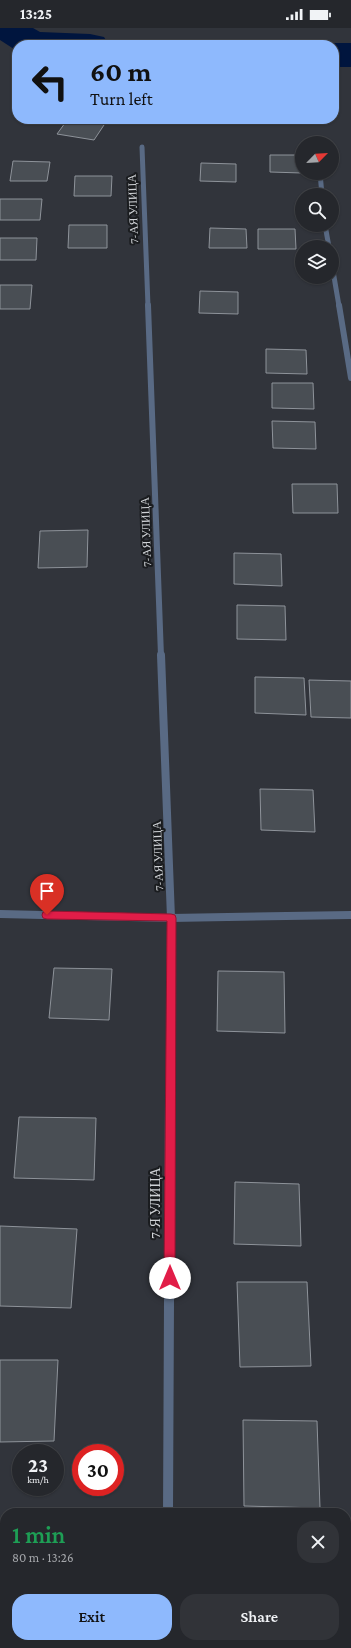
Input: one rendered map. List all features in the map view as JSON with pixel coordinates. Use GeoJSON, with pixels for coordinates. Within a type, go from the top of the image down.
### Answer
{"type":"FeatureCollection","features":[{"type":"Feature","properties":{"kind":"street","name":"7-АЯ УЛИЦА"},"geometry":{"type":"LineString","coordinates":[[142,147],[171,918]]}},
{"type":"Feature","properties":{"kind":"street"},"geometry":{"type":"LineString","coordinates":[[335,284],[351,378]]}},
{"type":"Feature","properties":{"kind":"street"},"geometry":{"type":"LineString","coordinates":[[0,914],[171,918],[351,915]]}},
{"type":"Feature","properties":{"kind":"street","name":"7-Я УЛИЦА"},"geometry":{"type":"LineString","coordinates":[[168,1508],[171,918]]}},
{"type":"Feature","properties":{"kind":"building"},"geometry":{"type":"Polygon","coordinates":[[[64,124],[105,124],[94,140],[57,134],[64,124]]]}},
{"type":"Feature","properties":{"kind":"building"},"geometry":{"type":"Polygon","coordinates":[[[270,155],[295,155],[295,173],[270,172],[270,155]]]}},
{"type":"Feature","properties":{"kind":"building"},"geometry":{"type":"Polygon","coordinates":[[[13,161],[50,162],[47,181],[10,181],[13,161]]]}},
{"type":"Feature","properties":{"kind":"building"},"geometry":{"type":"Polygon","coordinates":[[[201,163],[236,164],[236,182],[200,181],[201,163]]]}},
{"type":"Feature","properties":{"kind":"building"},"geometry":{"type":"Polygon","coordinates":[[[75,176],[112,176],[111,196],[74,196],[75,176]]]}},
{"type":"Feature","properties":{"kind":"building"},"geometry":{"type":"Polygon","coordinates":[[[0,199],[42,199],[40,220],[0,220],[0,199]]]}},
{"type":"Feature","properties":{"kind":"building"},"geometry":{"type":"Polygon","coordinates":[[[69,225],[107,225],[107,248],[68,248],[69,225]]]}},
{"type":"Feature","properties":{"kind":"building"},"geometry":{"type":"Polygon","coordinates":[[[210,228],[246,229],[247,248],[209,248],[210,228]]]}},
{"type":"Feature","properties":{"kind":"building"},"geometry":{"type":"Polygon","coordinates":[[[258,229],[295,229],[295,249],[258,249],[258,229]]]}},
{"type":"Feature","properties":{"kind":"building"},"geometry":{"type":"Polygon","coordinates":[[[0,238],[37,238],[36,260],[0,260],[0,238]]]}},
{"type":"Feature","properties":{"kind":"building"},"geometry":{"type":"Polygon","coordinates":[[[0,285],[32,285],[30,309],[0,309],[0,285]]]}},
{"type":"Feature","properties":{"kind":"building"},"geometry":{"type":"Polygon","coordinates":[[[200,291],[238,292],[238,314],[199,313],[200,291]]]}},
{"type":"Feature","properties":{"kind":"building"},"geometry":{"type":"Polygon","coordinates":[[[266,349],[306,350],[307,374],[266,373],[266,349]]]}},
{"type":"Feature","properties":{"kind":"building"},"geometry":{"type":"Polygon","coordinates":[[[272,383],[313,383],[314,409],[272,408],[272,383]]]}},
{"type":"Feature","properties":{"kind":"building"},"geometry":{"type":"Polygon","coordinates":[[[272,421],[315,422],[316,449],[273,448],[272,421]]]}},
{"type":"Feature","properties":{"kind":"building"},"geometry":{"type":"Polygon","coordinates":[[[292,484],[337,484],[338,513],[293,513],[292,484]]]}},
{"type":"Feature","properties":{"kind":"building"},"geometry":{"type":"Polygon","coordinates":[[[88,530],[87,567],[38,568],[40,531],[88,530]]]}},
{"type":"Feature","properties":{"kind":"building"},"geometry":{"type":"Polygon","coordinates":[[[234,553],[281,554],[282,586],[234,584],[234,553]]]}},
{"type":"Feature","properties":{"kind":"building"},"geometry":{"type":"Polygon","coordinates":[[[237,605],[285,606],[286,640],[237,639],[237,605]]]}},
{"type":"Feature","properties":{"kind":"building"},"geometry":{"type":"Polygon","coordinates":[[[255,677],[304,678],[306,715],[255,713],[255,677]]]}},
{"type":"Feature","properties":{"kind":"building"},"geometry":{"type":"Polygon","coordinates":[[[309,680],[351,681],[351,718],[311,717],[309,680]]]}},
{"type":"Feature","properties":{"kind":"building"},"geometry":{"type":"Polygon","coordinates":[[[260,789],[313,790],[315,832],[261,830],[260,789]]]}},
{"type":"Feature","properties":{"kind":"building"},"geometry":{"type":"Polygon","coordinates":[[[54,968],[112,969],[109,1020],[49,1018],[54,968]]]}},
{"type":"Feature","properties":{"kind":"building"},"geometry":{"type":"Polygon","coordinates":[[[218,971],[284,972],[285,1033],[217,1031],[218,971]]]}},
{"type":"Feature","properties":{"kind":"building"},"geometry":{"type":"Polygon","coordinates":[[[19,1117],[96,1118],[94,1180],[14,1178],[19,1117]]]}},
{"type":"Feature","properties":{"kind":"building"},"geometry":{"type":"Polygon","coordinates":[[[235,1182],[299,1184],[301,1246],[234,1244],[235,1182]]]}},
{"type":"Feature","properties":{"kind":"building"},"geometry":{"type":"Polygon","coordinates":[[[0,1226],[77,1229],[71,1308],[0,1306],[0,1226]]]}},
{"type":"Feature","properties":{"kind":"building"},"geometry":{"type":"Polygon","coordinates":[[[237,1282],[307,1282],[311,1366],[240,1367],[237,1282]]]}},
{"type":"Feature","properties":{"kind":"building"},"geometry":{"type":"Polygon","coordinates":[[[0,1360],[58,1360],[54,1441],[0,1442],[0,1360]]]}},
{"type":"Feature","properties":{"kind":"building"},"geometry":{"type":"Polygon","coordinates":[[[243,1420],[317,1421],[320,1508],[244,1506],[243,1420]]]}},
{"type":"Feature","properties":{"kind":"waterway"},"geometry":{"type":"LineString","coordinates":[[7,28],[26,40]]}},
{"type":"Feature","properties":{"kind":"waterway"},"geometry":{"type":"LineString","coordinates":[[339,55],[351,55]]}},
{"type":"Feature","properties":{"kind":"route"},"geometry":{"type":"LineString","coordinates":[[47,915],[171,918],[170,1278]]}}]}
